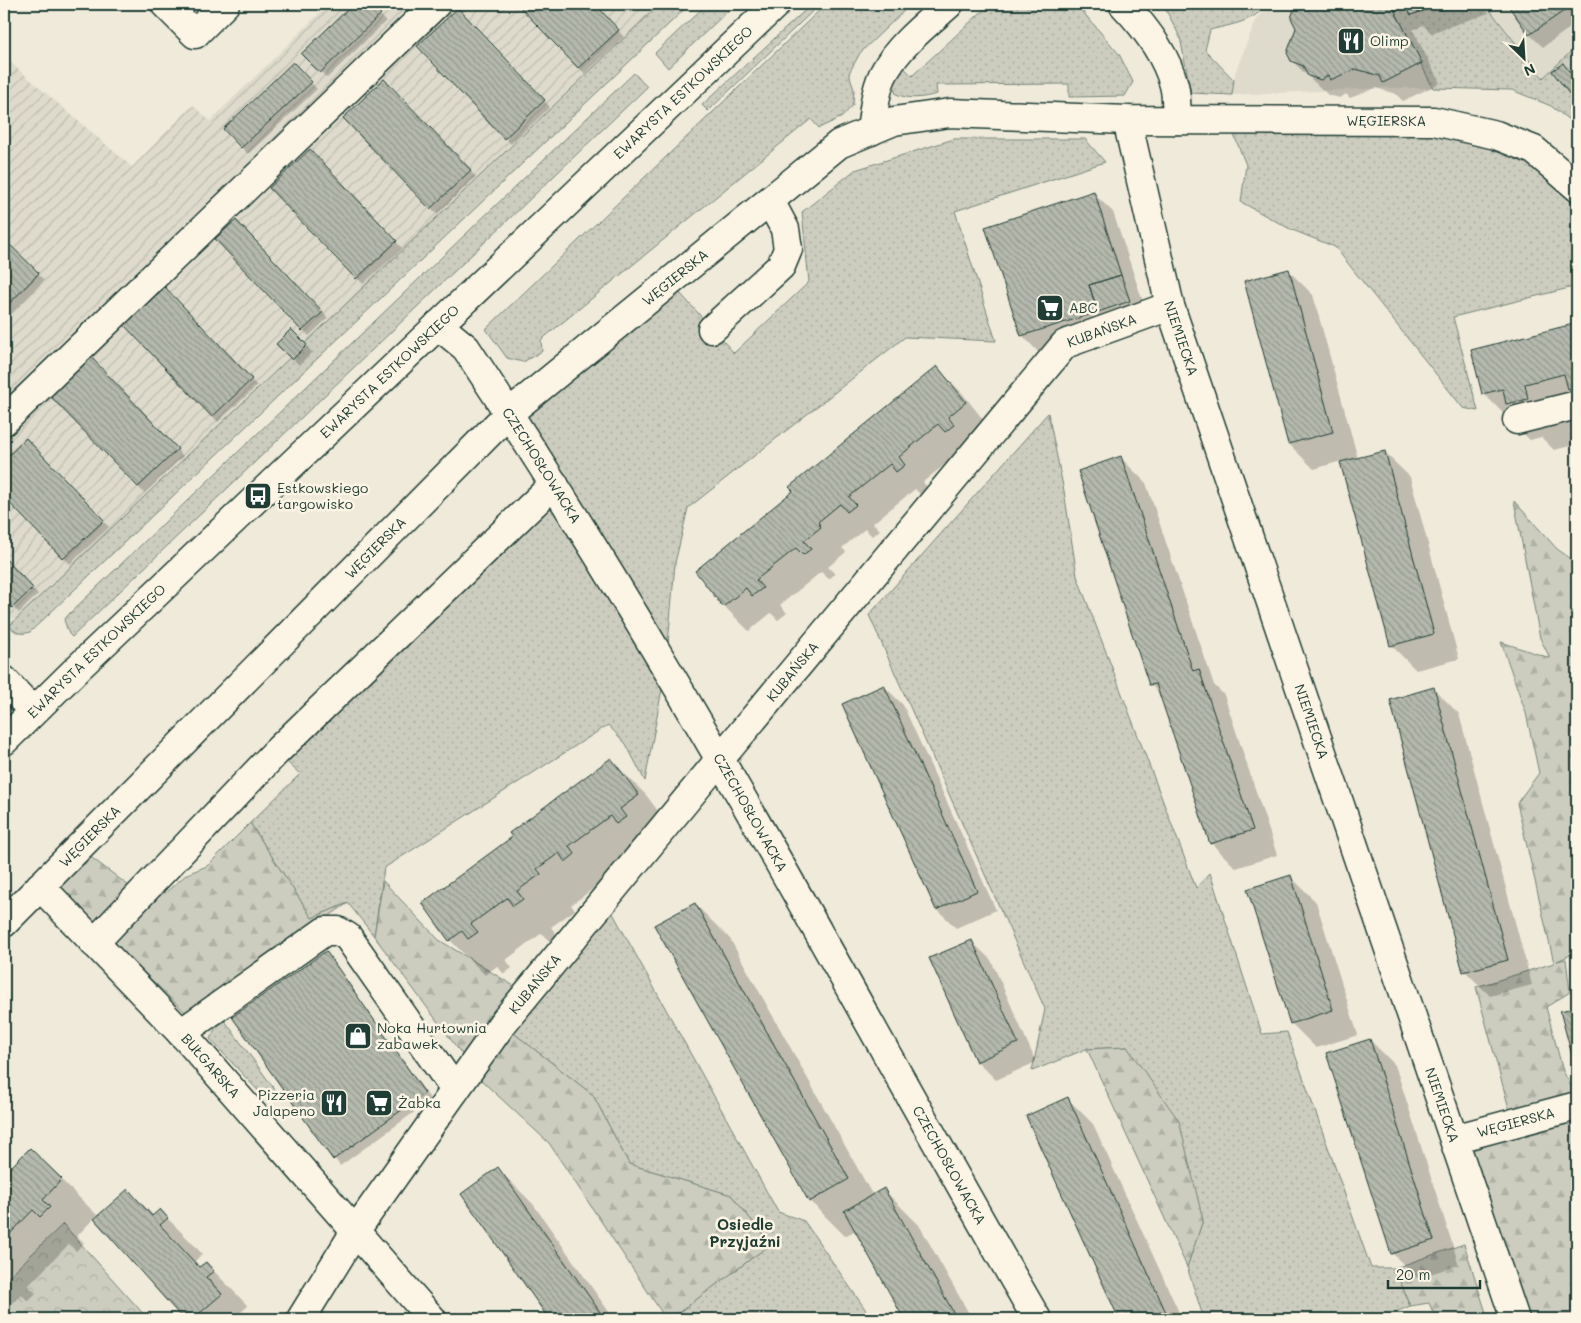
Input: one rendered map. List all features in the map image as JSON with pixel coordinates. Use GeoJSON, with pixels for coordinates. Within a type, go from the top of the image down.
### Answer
{"type":"FeatureCollection","features":[{"type":"Feature","properties":{"kind":"street"},"geometry":{"type":"LineString","coordinates":[[165,4],[195,34],[225,4]]}},
{"type":"Feature","properties":{"kind":"street"},"geometry":{"type":"LineString","coordinates":[[4,421],[436,4]]}},
{"type":"Feature","properties":{"kind":"street","name":"EWARYSTA ESTKOWSKIEGO"},"geometry":{"type":"LineString","coordinates":[[4,741],[33,711],[776,4]]}},
{"type":"Feature","properties":{"kind":"street"},"geometry":{"type":"LineString","coordinates":[[871,131],[876,96],[885,71],[906,44],[949,4]]}},
{"type":"Feature","properties":{"kind":"street"},"geometry":{"type":"LineString","coordinates":[[1123,4],[1142,25],[1163,57],[1174,86],[1177,120]]}},
{"type":"Feature","properties":{"kind":"street","name":"WĘGIERSKA"},"geometry":{"type":"LineString","coordinates":[[4,923],[509,413],[840,144],[894,121],[950,113],[1127,120],[1434,121],[1496,135],[1534,150],[1577,187]]}},
{"type":"Feature","properties":{"kind":"street","name":"NIEMIECKA"},"geometry":{"type":"LineString","coordinates":[[1127,120],[1170,306],[1515,1319]]}},
{"type":"Feature","properties":{"kind":"street"},"geometry":{"type":"LineString","coordinates":[[712,329],[781,266],[788,249],[785,230],[770,201]]}},
{"type":"Feature","properties":{"kind":"street","name":"KUBAŃSKA"},"geometry":{"type":"LineString","coordinates":[[301,1319],[356,1230],[502,1024],[720,758],[1065,344],[1170,306]]}},
{"type":"Feature","properties":{"kind":"street","name":"CZECHOSŁOWACKA"},"geometry":{"type":"LineString","coordinates":[[438,325],[466,348],[612,576],[720,758],[935,1144],[1037,1319]]}},
{"type":"Feature","properties":{"kind":"street"},"geometry":{"type":"LineString","coordinates":[[1517,420],[1577,404]]}},
{"type":"Feature","properties":{"kind":"street"},"geometry":{"type":"LineString","coordinates":[[94,943],[276,752],[554,484]]}},
{"type":"Feature","properties":{"kind":"street"},"geometry":{"type":"LineString","coordinates":[[4,680],[33,711]]}},
{"type":"Feature","properties":{"kind":"street","name":"BUŁGARSKA"},"geometry":{"type":"LineString","coordinates":[[40,886],[181,1033],[356,1230],[432,1319]]}},
{"type":"Feature","properties":{"kind":"street"},"geometry":{"type":"LineString","coordinates":[[181,1033],[325,931],[338,931],[348,938],[455,1090]]}},
{"type":"Feature","properties":{"kind":"street","name":"WĘGIERSKA"},"geometry":{"type":"LineString","coordinates":[[1454,1138],[1577,1106]]}},
{"type":"Feature","properties":{"kind":"shaded area"},"geometry":{"type":"Polygon","coordinates":[[[329,4],[660,4],[15,621],[4,609],[4,57],[132,167],[193,105],[210,121],[329,4]]]}},
{"type":"Feature","properties":{"kind":"shaded area"},"geometry":{"type":"Polygon","coordinates":[[[1266,4],[1443,4],[1411,15],[1422,63],[1433,88],[1383,88],[1232,95],[1235,73],[1254,25],[1266,4]]]}},
{"type":"Feature","properties":{"kind":"shaded area"},"geometry":{"type":"Polygon","coordinates":[[[1485,4],[1577,4],[1577,46],[1543,78],[1485,4]]]}},
{"type":"Feature","properties":{"kind":"green space"},"geometry":{"type":"Polygon","coordinates":[[[660,4],[690,4],[30,632],[19,633],[9,626],[660,4]]]}},
{"type":"Feature","properties":{"kind":"green space"},"geometry":{"type":"Polygon","coordinates":[[[707,4],[735,4],[668,68],[655,53],[707,4]]]}},
{"type":"Feature","properties":{"kind":"green space"},"geometry":{"type":"Polygon","coordinates":[[[812,4],[820,4],[708,111],[702,105],[812,4]]]}},
{"type":"Feature","properties":{"kind":"green space"},"geometry":{"type":"Polygon","coordinates":[[[826,4],[911,4],[860,53],[849,73],[854,90],[853,105],[842,117],[819,128],[811,119],[541,340],[542,351],[523,362],[507,358],[486,329],[826,4]]]}},
{"type":"Feature","properties":{"kind":"green space"},"geometry":{"type":"Polygon","coordinates":[[[990,4],[1076,4],[1119,54],[1133,82],[1125,96],[1069,97],[1069,84],[936,85],[937,94],[911,98],[896,94],[891,79],[895,58],[912,76],[990,4]]]}},
{"type":"Feature","properties":{"kind":"green space"},"geometry":{"type":"Polygon","coordinates":[[[1163,4],[1266,4],[1256,15],[1249,19],[1210,30],[1205,50],[1234,80],[1232,95],[1191,93],[1180,37],[1163,4]]]}},
{"type":"Feature","properties":{"kind":"green space"},"geometry":{"type":"Polygon","coordinates":[[[1443,4],[1485,4],[1543,78],[1577,46],[1577,126],[1551,106],[1512,90],[1433,88],[1395,11],[1405,5],[1411,15],[1443,4]]]}},
{"type":"Feature","properties":{"kind":"green space"},"geometry":{"type":"Polygon","coordinates":[[[634,73],[647,87],[72,637],[69,634],[64,620],[69,614],[634,73]]]}},
{"type":"Feature","properties":{"kind":"green space"},"geometry":{"type":"Polygon","coordinates":[[[1228,120],[1434,121],[1572,181],[1577,218],[1570,232],[1572,259],[1577,263],[1577,286],[1453,317],[1478,411],[1463,408],[1335,247],[1290,229],[1241,202],[1246,165],[1228,120]]]}},
{"type":"Feature","properties":{"kind":"green space"},"geometry":{"type":"Polygon","coordinates":[[[954,139],[1085,139],[1105,162],[955,211],[996,341],[905,337],[688,508],[675,563],[666,667],[645,781],[626,744],[608,725],[384,868],[374,936],[348,903],[312,918],[250,823],[300,774],[276,752],[554,484],[509,413],[670,282],[734,353],[809,282],[802,212],[855,170],[954,139]]]}},
{"type":"Feature","properties":{"kind":"green space"},"geometry":{"type":"Polygon","coordinates":[[[1048,413],[1064,491],[1077,576],[1196,888],[1210,873],[1262,1034],[1287,1032],[1371,1268],[1395,1268],[1410,1306],[1379,1319],[1204,1319],[1187,1267],[1203,1220],[1127,1047],[1086,1049],[1032,1071],[1045,1009],[869,615],[1048,413]]]}},
{"type":"Feature","properties":{"kind":"green space"},"geometry":{"type":"Polygon","coordinates":[[[1514,501],[1557,549],[1577,563],[1577,952],[1557,961],[1566,959],[1570,992],[1546,1007],[1563,1071],[1577,1097],[1577,1319],[1515,1319],[1454,1139],[1513,1123],[1476,987],[1554,963],[1517,803],[1539,773],[1526,713],[1501,642],[1550,658],[1540,638],[1514,501]]]}},
{"type":"Feature","properties":{"kind":"green space"},"geometry":{"type":"Polygon","coordinates":[[[4,630],[10,636],[9,650],[5,655],[4,630]]]}},
{"type":"Feature","properties":{"kind":"green space"},"geometry":{"type":"Polygon","coordinates":[[[250,823],[312,918],[348,903],[187,1014],[55,886],[92,858],[141,895],[149,887],[165,893],[187,874],[207,866],[250,823]]]}},
{"type":"Feature","properties":{"kind":"green space"},"geometry":{"type":"Polygon","coordinates":[[[383,881],[439,940],[527,994],[502,1024],[593,1095],[629,1164],[731,1195],[771,1244],[670,1319],[666,1319],[549,1143],[481,1080],[374,936],[383,881]]]}},
{"type":"Feature","properties":{"kind":"green space"},"geometry":{"type":"Polygon","coordinates":[[[605,899],[778,1212],[804,1221],[872,1319],[670,1319],[771,1244],[731,1195],[629,1164],[593,1095],[502,1024],[605,899]]]}},
{"type":"Feature","properties":{"kind":"green space"},"geometry":{"type":"Polygon","coordinates":[[[225,1021],[275,1090],[264,1097],[210,1039],[216,1027],[225,1021]]]}},
{"type":"Feature","properties":{"kind":"green space"},"geometry":{"type":"Polygon","coordinates":[[[1127,1047],[1179,1121],[1203,1220],[1187,1267],[1087,1049],[1127,1047]]]}},
{"type":"Feature","properties":{"kind":"green space"},"geometry":{"type":"Polygon","coordinates":[[[63,1224],[148,1319],[4,1319],[4,1281],[63,1224]]]}},
{"type":"Feature","properties":{"kind":"green space"},"geometry":{"type":"Polygon","coordinates":[[[1464,1244],[1488,1319],[1436,1319],[1429,1303],[1410,1306],[1395,1268],[1464,1244]]]}},
{"type":"Feature","properties":{"kind":"building"},"geometry":{"type":"Polygon","coordinates":[[[353,4],[371,4],[381,14],[320,73],[301,54],[353,4]]]}},
{"type":"Feature","properties":{"kind":"building"},"geometry":{"type":"Polygon","coordinates":[[[517,4],[595,4],[619,30],[578,68],[517,4]]]}},
{"type":"Feature","properties":{"kind":"building","name":"Olimp"},"geometry":{"type":"Polygon","coordinates":[[[1296,4],[1391,4],[1422,63],[1383,83],[1380,76],[1356,69],[1330,80],[1328,75],[1321,80],[1308,76],[1303,66],[1291,61],[1287,53],[1296,28],[1291,18],[1296,4]]]}},
{"type":"Feature","properties":{"kind":"building"},"geometry":{"type":"Polygon","coordinates":[[[1391,4],[1443,4],[1411,15],[1405,5],[1395,11],[1391,4]]]}},
{"type":"Feature","properties":{"kind":"building"},"geometry":{"type":"Polygon","coordinates":[[[1507,4],[1574,4],[1529,35],[1507,4]]]}},
{"type":"Feature","properties":{"kind":"building"},"geometry":{"type":"Polygon","coordinates":[[[458,8],[545,100],[504,139],[417,46],[458,8]]]}},
{"type":"Feature","properties":{"kind":"building"},"geometry":{"type":"Polygon","coordinates":[[[293,62],[312,82],[241,148],[223,129],[293,62]]]}},
{"type":"Feature","properties":{"kind":"building"},"geometry":{"type":"Polygon","coordinates":[[[1563,63],[1577,82],[1577,97],[1573,99],[1552,71],[1563,63]]]}},
{"type":"Feature","properties":{"kind":"building"},"geometry":{"type":"Polygon","coordinates":[[[384,79],[471,170],[430,209],[343,118],[384,79]]]}},
{"type":"Feature","properties":{"kind":"building"},"geometry":{"type":"Polygon","coordinates":[[[310,149],[397,241],[356,279],[269,188],[310,149]]]}},
{"type":"Feature","properties":{"kind":"building"},"geometry":{"type":"Polygon","coordinates":[[[1094,191],[1121,275],[1089,285],[1098,312],[1021,336],[985,227],[1094,191]]]}},
{"type":"Feature","properties":{"kind":"building"},"geometry":{"type":"Polygon","coordinates":[[[236,220],[323,312],[302,331],[215,239],[236,220]]]}},
{"type":"Feature","properties":{"kind":"building"},"geometry":{"type":"Polygon","coordinates":[[[4,239],[39,273],[4,309],[4,239]]]}},
{"type":"Feature","properties":{"kind":"building"},"geometry":{"type":"Polygon","coordinates":[[[1289,269],[1333,432],[1288,444],[1244,281],[1289,269]]]}},
{"type":"Feature","properties":{"kind":"building"},"geometry":{"type":"Polygon","coordinates":[[[1121,275],[1130,301],[1098,312],[1089,285],[1121,275]]]}},
{"type":"Feature","properties":{"kind":"building"},"geometry":{"type":"Polygon","coordinates":[[[165,287],[252,379],[212,417],[124,325],[165,287]]]}},
{"type":"Feature","properties":{"kind":"building"},"geometry":{"type":"Polygon","coordinates":[[[1577,323],[1577,386],[1568,389],[1564,374],[1525,384],[1528,399],[1506,404],[1503,389],[1482,394],[1471,350],[1577,323]]]}},
{"type":"Feature","properties":{"kind":"building"},"geometry":{"type":"Polygon","coordinates":[[[291,329],[307,345],[292,360],[276,344],[291,329]]]}},
{"type":"Feature","properties":{"kind":"building"},"geometry":{"type":"Polygon","coordinates":[[[91,357],[178,449],[138,487],[50,396],[91,357]]]}},
{"type":"Feature","properties":{"kind":"building"},"geometry":{"type":"Polygon","coordinates":[[[937,366],[966,402],[948,417],[954,425],[945,432],[938,424],[899,457],[905,465],[896,472],[890,464],[849,497],[856,505],[847,512],[840,504],[818,522],[821,527],[804,541],[811,549],[803,555],[796,548],[756,580],[763,588],[752,596],[746,588],[723,607],[695,571],[793,491],[789,487],[937,366]]]}},
{"type":"Feature","properties":{"kind":"building"},"geometry":{"type":"Polygon","coordinates":[[[26,438],[104,520],[63,559],[4,497],[4,460],[26,438]]]}},
{"type":"Feature","properties":{"kind":"building"},"geometry":{"type":"Polygon","coordinates":[[[1385,451],[1434,634],[1390,646],[1340,462],[1385,451]]]}},
{"type":"Feature","properties":{"kind":"building"},"geometry":{"type":"Polygon","coordinates":[[[1121,456],[1193,671],[1199,669],[1253,830],[1210,844],[1156,684],[1149,685],[1078,471],[1121,456]]]}},
{"type":"Feature","properties":{"kind":"building"},"geometry":{"type":"Polygon","coordinates":[[[4,557],[33,588],[12,608],[4,600],[4,557]]]}},
{"type":"Feature","properties":{"kind":"building"},"geometry":{"type":"Polygon","coordinates":[[[884,685],[977,891],[936,910],[842,704],[884,685]]]}},
{"type":"Feature","properties":{"kind":"building"},"geometry":{"type":"Polygon","coordinates":[[[1434,687],[1508,960],[1463,972],[1390,700],[1434,687]]]}},
{"type":"Feature","properties":{"kind":"building"},"geometry":{"type":"Polygon","coordinates":[[[611,758],[639,795],[620,809],[626,817],[616,824],[610,816],[569,846],[575,854],[565,862],[559,853],[537,869],[541,874],[517,891],[523,899],[513,906],[507,898],[471,924],[478,932],[468,939],[462,931],[449,941],[422,903],[512,837],[509,833],[611,758]]]}},
{"type":"Feature","properties":{"kind":"building"},"geometry":{"type":"Polygon","coordinates":[[[1291,875],[1333,1010],[1290,1024],[1247,889],[1291,875]]]}},
{"type":"Feature","properties":{"kind":"building"},"geometry":{"type":"Polygon","coordinates":[[[695,903],[849,1179],[809,1202],[654,925],[695,903]]]}},
{"type":"Feature","properties":{"kind":"building"},"geometry":{"type":"Polygon","coordinates":[[[972,940],[1018,1043],[976,1062],[929,958],[972,940]]]}},
{"type":"Feature","properties":{"kind":"building"},"geometry":{"type":"Polygon","coordinates":[[[326,951],[425,1093],[333,1160],[232,1017],[326,951]]]}},
{"type":"Feature","properties":{"kind":"building"},"geometry":{"type":"Polygon","coordinates":[[[1577,1007],[1577,1058],[1573,1059],[1560,1011],[1577,1007]]]}},
{"type":"Feature","properties":{"kind":"building"},"geometry":{"type":"Polygon","coordinates":[[[1370,1039],[1434,1240],[1391,1254],[1326,1053],[1370,1039]]]}},
{"type":"Feature","properties":{"kind":"building"},"geometry":{"type":"Polygon","coordinates":[[[1068,1097],[1169,1319],[1119,1319],[1026,1116],[1068,1097]]]}},
{"type":"Feature","properties":{"kind":"building"},"geometry":{"type":"Polygon","coordinates":[[[30,1148],[62,1179],[43,1200],[50,1207],[40,1217],[33,1210],[4,1240],[4,1174],[30,1148]]]}},
{"type":"Feature","properties":{"kind":"building"},"geometry":{"type":"Polygon","coordinates":[[[498,1167],[605,1319],[549,1319],[461,1194],[498,1167]]]}},
{"type":"Feature","properties":{"kind":"building"},"geometry":{"type":"Polygon","coordinates":[[[884,1188],[957,1319],[904,1319],[844,1211],[884,1188]]]}},
{"type":"Feature","properties":{"kind":"building"},"geometry":{"type":"Polygon","coordinates":[[[128,1189],[152,1216],[160,1209],[168,1218],[160,1225],[199,1267],[206,1262],[214,1271],[206,1277],[222,1294],[193,1319],[183,1319],[94,1219],[128,1189]]]}},
{"type":"Feature","properties":{"kind":"place","name":"Olimp"},"geometry":{"type":"Point","coordinates":[1351,41]}},
{"type":"Feature","properties":{"kind":"place","name":"ABC"},"geometry":{"type":"Point","coordinates":[1050,308]}},
{"type":"Feature","properties":{"kind":"place","name":"Estkowskiego targowisko"},"geometry":{"type":"Point","coordinates":[258,496]}},
{"type":"Feature","properties":{"kind":"place","name":"Noka Hurtownia zabawek"},"geometry":{"type":"Point","coordinates":[358,1036]}},
{"type":"Feature","properties":{"kind":"place","name":"Pizzeria Jalapeno"},"geometry":{"type":"Point","coordinates":[334,1103]}},
{"type":"Feature","properties":{"kind":"place","name":"Żabka"},"geometry":{"type":"Point","coordinates":[379,1103]}},
{"type":"Feature","properties":{"kind":"district","name":"Osiedle Przyjaźni"},"geometry":{"type":"Point","coordinates":[745,1234]}}]}
